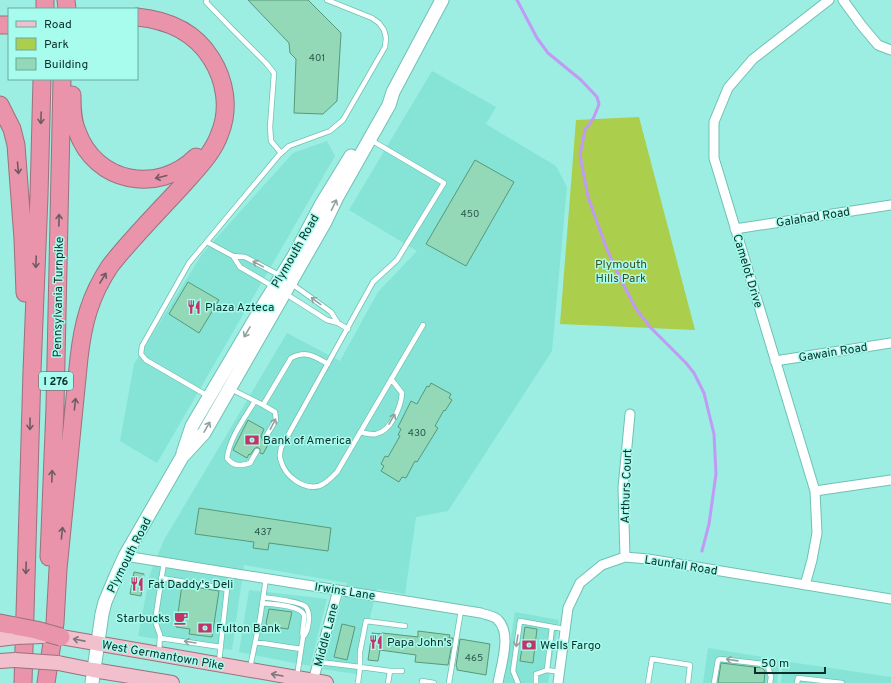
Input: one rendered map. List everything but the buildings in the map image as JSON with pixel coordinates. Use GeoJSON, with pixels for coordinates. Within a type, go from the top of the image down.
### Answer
{"type":"FeatureCollection","features":[{"type":"Feature","properties":{"kind":"highway"},"geometry":{"type":"LineString","coordinates":[[46,683],[55,623],[58,569],[79,358],[88,310],[96,290],[110,266],[204,160],[220,134],[224,117],[225,96],[221,79],[216,65],[202,46],[186,32],[173,25],[156,20],[138,18]]}},
{"type":"Feature","properties":{"kind":"highway"},"geometry":{"type":"LineString","coordinates":[[72,80],[72,110],[76,131],[80,140],[91,155],[105,168],[120,176],[144,180],[170,175],[187,165],[195,158],[207,142],[215,120],[216,99],[212,79],[208,70],[197,55],[183,42],[157,31],[138,29]]}},
{"type":"Feature","properties":{"kind":"highway","name":"Pennsylvania Turnpike"},"geometry":{"type":"LineString","coordinates":[[23,683],[42,80]]}},
{"type":"Feature","properties":{"kind":"highway","name":"Pennsylvania Turnpike"},"geometry":{"type":"LineString","coordinates":[[43,683],[55,407],[62,80]]}},
{"type":"Feature","properties":{"kind":"highway"},"geometry":{"type":"LineString","coordinates":[[0,105],[12,129],[17,153],[23,246],[25,361],[32,371]]}},
{"type":"Feature","properties":{"kind":"highway"},"geometry":{"type":"LineString","coordinates":[[10,629],[36,630],[61,637]]}},
{"type":"Feature","properties":{"kind":"main road","name":"Plymouth Road"},"geometry":{"type":"LineString","coordinates":[[92,677],[105,602],[125,556],[182,457],[192,426],[209,397],[282,285],[325,222],[337,197],[389,105],[393,92],[442,0]]}},
{"type":"Feature","properties":{"kind":"main road","name":"Plymouth Road"},"geometry":{"type":"LineString","coordinates":[[182,457],[204,433],[230,388],[282,285],[294,256],[321,205],[383,101],[393,92]]}},
{"type":"Feature","properties":{"kind":"main road"},"geometry":{"type":"LineString","coordinates":[[0,638],[10,629]]}},
{"type":"Feature","properties":{"kind":"main road","name":"West Germantown Pike"},"geometry":{"type":"LineString","coordinates":[[61,637],[320,682]]}},
{"type":"Feature","properties":{"kind":"main road"},"geometry":{"type":"LineString","coordinates":[[0,661],[16,660],[58,663],[92,677],[172,683]]}},
{"type":"Feature","properties":{"kind":"street","name":"Camelot Drive"},"geometry":{"type":"LineString","coordinates":[[805,584],[812,560],[817,533],[815,491],[714,158],[714,122],[728,88],[753,59],[829,0]]}},
{"type":"Feature","properties":{"kind":"street"},"geometry":{"type":"LineString","coordinates":[[843,0],[878,45],[891,50]]}},
{"type":"Feature","properties":{"kind":"street","name":"Galahad Road"},"geometry":{"type":"LineString","coordinates":[[735,229],[891,205]]}},
{"type":"Feature","properties":{"kind":"street","name":"Gawain Road"},"geometry":{"type":"LineString","coordinates":[[775,361],[891,343]]}},
{"type":"Feature","properties":{"kind":"street","name":"Arthurs Court"},"geometry":{"type":"LineString","coordinates":[[625,557],[624,488],[630,414]]}},
{"type":"Feature","properties":{"kind":"street"},"geometry":{"type":"LineString","coordinates":[[815,491],[891,480]]}},
{"type":"Feature","properties":{"kind":"street","name":"Irwins Lane"},"geometry":{"type":"LineString","coordinates":[[125,556],[481,613],[497,618],[504,628],[506,641],[498,683]]}},
{"type":"Feature","properties":{"kind":"street","name":"Launfall Road"},"geometry":{"type":"LineString","coordinates":[[558,683],[568,608],[580,583],[602,565],[625,557],[648,559],[891,599]]}},
{"type":"Feature","properties":{"kind":"street","name":"Middle Lane"},"geometry":{"type":"LineString","coordinates":[[320,682],[319,662],[338,590]]}},
{"type":"Feature","properties":{"kind":"lane"},"geometry":{"type":"LineString","coordinates":[[206,0],[211,8],[266,63],[274,73],[270,127],[271,140],[281,153]]}},
{"type":"Feature","properties":{"kind":"lane"},"geometry":{"type":"LineString","coordinates":[[209,397],[146,360],[141,354],[142,346],[189,263],[281,153],[289,146],[330,131],[343,120],[385,47],[386,38],[384,30],[379,22],[327,0]]}},
{"type":"Feature","properties":{"kind":"lane"},"geometry":{"type":"LineString","coordinates":[[370,139],[444,183],[397,260],[373,282],[280,448],[280,459],[288,474],[295,480],[307,486],[320,486],[329,480],[336,472],[423,326]]}},
{"type":"Feature","properties":{"kind":"lane"},"geometry":{"type":"LineString","coordinates":[[207,242],[233,256],[245,257],[326,320],[338,323],[348,329]]}},
{"type":"Feature","properties":{"kind":"lane"},"geometry":{"type":"LineString","coordinates":[[233,256],[240,267],[282,285],[331,312],[338,323]]}},
{"type":"Feature","properties":{"kind":"lane"},"geometry":{"type":"LineString","coordinates":[[263,405],[291,358],[299,354],[310,354],[328,364]]}},
{"type":"Feature","properties":{"kind":"lane"},"geometry":{"type":"LineString","coordinates":[[360,432],[376,434],[387,428],[401,404],[402,393],[391,380]]}},
{"type":"Feature","properties":{"kind":"lane"},"geometry":{"type":"LineString","coordinates":[[230,388],[275,412],[276,420],[264,438]]}},
{"type":"Feature","properties":{"kind":"lane"},"geometry":{"type":"LineString","coordinates":[[254,401],[232,440],[228,449],[227,458],[232,463],[242,466],[250,463],[257,451]]}},
{"type":"Feature","properties":{"kind":"lane"},"geometry":{"type":"LineString","coordinates":[[159,655],[160,638],[155,621],[164,562]]}},
{"type":"Feature","properties":{"kind":"lane"},"geometry":{"type":"LineString","coordinates":[[161,578],[227,589],[218,665]]}},
{"type":"Feature","properties":{"kind":"lane"},"geometry":{"type":"LineString","coordinates":[[250,670],[266,578]]}},
{"type":"Feature","properties":{"kind":"lane"},"geometry":{"type":"LineString","coordinates":[[263,600],[296,608],[302,612],[304,616],[302,632],[303,637],[297,678]]}},
{"type":"Feature","properties":{"kind":"lane"},"geometry":{"type":"LineString","coordinates":[[449,683],[461,610]]}},
{"type":"Feature","properties":{"kind":"lane"},"geometry":{"type":"LineString","coordinates":[[358,683],[360,652],[366,620],[405,626]]}},
{"type":"Feature","properties":{"kind":"lane"},"geometry":{"type":"LineString","coordinates":[[518,683],[513,671],[520,621],[564,629]]}},
{"type":"Feature","properties":{"kind":"lane"},"geometry":{"type":"LineString","coordinates":[[547,670],[552,627]]}},
{"type":"Feature","properties":{"kind":"lane"},"geometry":{"type":"LineString","coordinates":[[160,638],[221,647]]}},
{"type":"Feature","properties":{"kind":"lane"},"geometry":{"type":"LineString","coordinates":[[255,642],[301,649]]}},
{"type":"Feature","properties":{"kind":"lane"},"geometry":{"type":"LineString","coordinates":[[714,683],[718,660],[720,659],[764,664],[768,667],[771,677],[770,683]]}},
{"type":"Feature","properties":{"kind":"lane"},"geometry":{"type":"LineString","coordinates":[[648,683],[652,660],[690,665],[688,683]]}},
{"type":"Feature","properties":{"kind":"lane"},"geometry":{"type":"LineString","coordinates":[[319,662],[360,668],[402,671]]}},
{"type":"Feature","properties":{"kind":"lane"},"geometry":{"type":"LineString","coordinates":[[536,683],[536,674],[547,670],[560,672]]}},
{"type":"Feature","properties":{"kind":"lane"},"geometry":{"type":"LineString","coordinates":[[388,683],[390,671]]}},
{"type":"Feature","properties":{"kind":"lane"},"geometry":{"type":"LineString","coordinates":[[797,683],[798,678],[842,683]]}},
{"type":"Feature","properties":{"kind":"lane"},"geometry":{"type":"LineString","coordinates":[[422,683],[422,681],[434,683]]}},
{"type":"Feature","properties":{"kind":"shaded area"},"geometry":{"type":"Polygon","coordinates":[[[432,71],[496,107],[486,124],[556,166],[567,187],[552,351],[448,511],[416,517],[405,594],[377,589],[356,674],[322,669],[347,583],[244,565],[232,650],[138,636],[150,574],[164,540],[287,333],[340,361],[378,292],[417,251],[349,210],[432,71]]]}},
{"type":"Feature","properties":{"kind":"shaded area"},"geometry":{"type":"Polygon","coordinates":[[[327,141],[335,156],[157,463],[120,441],[134,364],[202,254],[293,153],[327,141]]]}},
{"type":"Feature","properties":{"kind":"shaded area"},"geometry":{"type":"Polygon","coordinates":[[[249,590],[327,599],[310,666],[239,652],[249,590]]]}},
{"type":"Feature","properties":{"kind":"shaded area"},"geometry":{"type":"Polygon","coordinates":[[[515,612],[559,620],[548,683],[504,683],[515,612]]]}},
{"type":"Feature","properties":{"kind":"shaded area"},"geometry":{"type":"Polygon","coordinates":[[[708,648],[780,660],[777,683],[703,683],[708,648]]]}},
{"type":"Feature","properties":{"kind":"shaded area"},"geometry":{"type":"Polygon","coordinates":[[[783,661],[891,677],[891,683],[781,683],[783,661]]]}},
{"type":"Feature","properties":{"kind":"green space","name":"Plymouth Hills Park"},"geometry":{"type":"Polygon","coordinates":[[[639,117],[695,330],[560,324],[576,120],[639,117]]]}},
{"type":"Feature","properties":{"kind":"waterway"},"geometry":{"type":"LineString","coordinates":[[517,0],[537,38],[548,53],[581,80],[597,97],[599,104],[593,119],[585,130],[580,155],[588,197],[606,247],[636,309],[651,328],[686,363],[694,373],[704,393],[714,434],[716,474],[709,524],[702,551]]}},
{"type":"Feature","properties":{"kind":"place","name":"Plaza Azteca"},"geometry":{"type":"Point","coordinates":[194,307]}},
{"type":"Feature","properties":{"kind":"place","name":"Bank of America"},"geometry":{"type":"Point","coordinates":[252,440]}},
{"type":"Feature","properties":{"kind":"place","name":"Fat Daddy's Deli"},"geometry":{"type":"Point","coordinates":[137,584]}},
{"type":"Feature","properties":{"kind":"place","name":"Starbucks"},"geometry":{"type":"Point","coordinates":[181,618]}},
{"type":"Feature","properties":{"kind":"place","name":"Fulton Bank"},"geometry":{"type":"Point","coordinates":[205,628]}},
{"type":"Feature","properties":{"kind":"place","name":"Papa John's"},"geometry":{"type":"Point","coordinates":[376,642]}},
{"type":"Feature","properties":{"kind":"place","name":"Wells Fargo"},"geometry":{"type":"Point","coordinates":[529,645]}}]}
